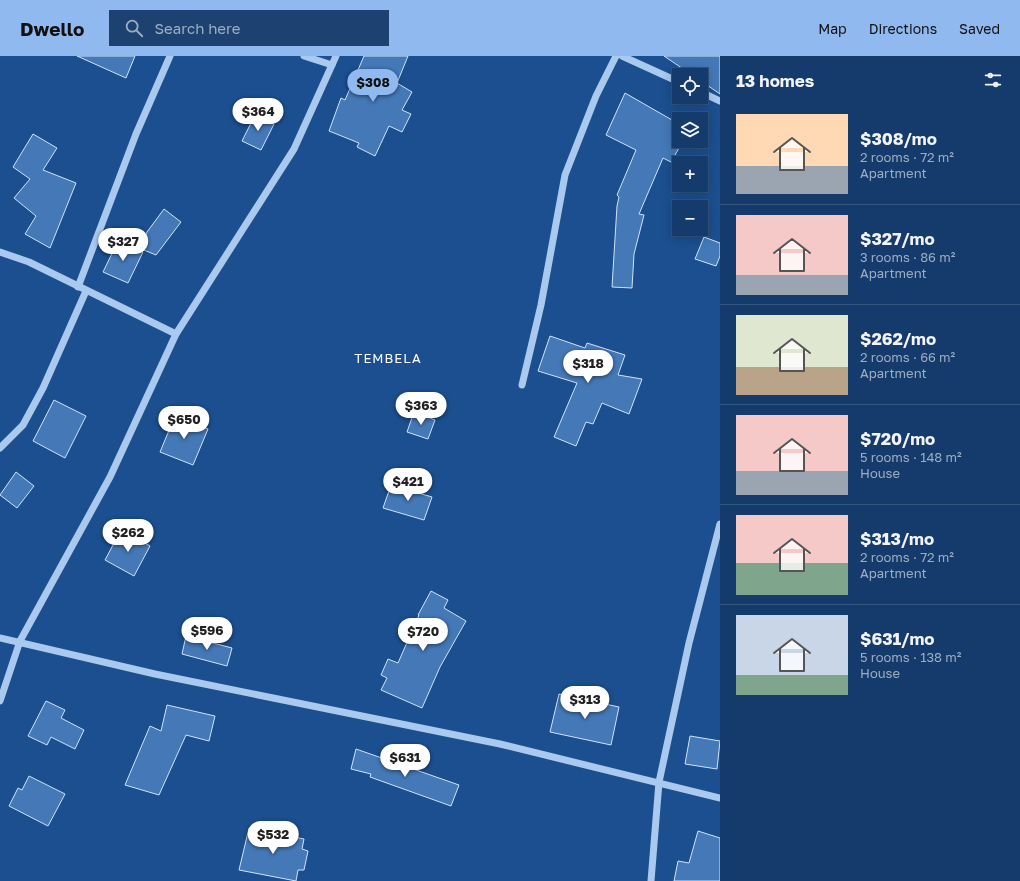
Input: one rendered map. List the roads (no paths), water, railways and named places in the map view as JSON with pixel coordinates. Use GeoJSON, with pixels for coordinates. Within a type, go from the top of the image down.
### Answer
{"type":"FeatureCollection","features":[{"type":"Feature","properties":{"kind":"street"},"geometry":{"type":"LineString","coordinates":[[78,287],[136,134],[170,56]]}},
{"type":"Feature","properties":{"kind":"street"},"geometry":{"type":"LineString","coordinates":[[304,56],[332,64]]}},
{"type":"Feature","properties":{"kind":"street"},"geometry":{"type":"LineString","coordinates":[[0,701],[20,641],[110,477],[176,334],[294,149],[336,56]]}},
{"type":"Feature","properties":{"kind":"street"},"geometry":{"type":"LineString","coordinates":[[522,385],[541,305],[564,176],[596,96],[616,56]]}},
{"type":"Feature","properties":{"kind":"street"},"geometry":{"type":"LineString","coordinates":[[622,56],[672,79]]}},
{"type":"Feature","properties":{"kind":"street"},"geometry":{"type":"LineString","coordinates":[[708,95],[720,101]]}},
{"type":"Feature","properties":{"kind":"street"},"geometry":{"type":"LineString","coordinates":[[0,252],[29,262],[176,334]]}},
{"type":"Feature","properties":{"kind":"street"},"geometry":{"type":"LineString","coordinates":[[0,448],[23,425],[43,388],[86,291]]}},
{"type":"Feature","properties":{"kind":"street"},"geometry":{"type":"LineString","coordinates":[[651,881],[659,782],[689,644],[720,524]]}},
{"type":"Feature","properties":{"kind":"street"},"geometry":{"type":"LineString","coordinates":[[0,638],[20,641],[154,674],[500,744],[720,798]]}},
{"type":"Feature","properties":{"kind":"district","name":"TEMBELA"},"geometry":{"type":"Point","coordinates":[388,358]}}]}
